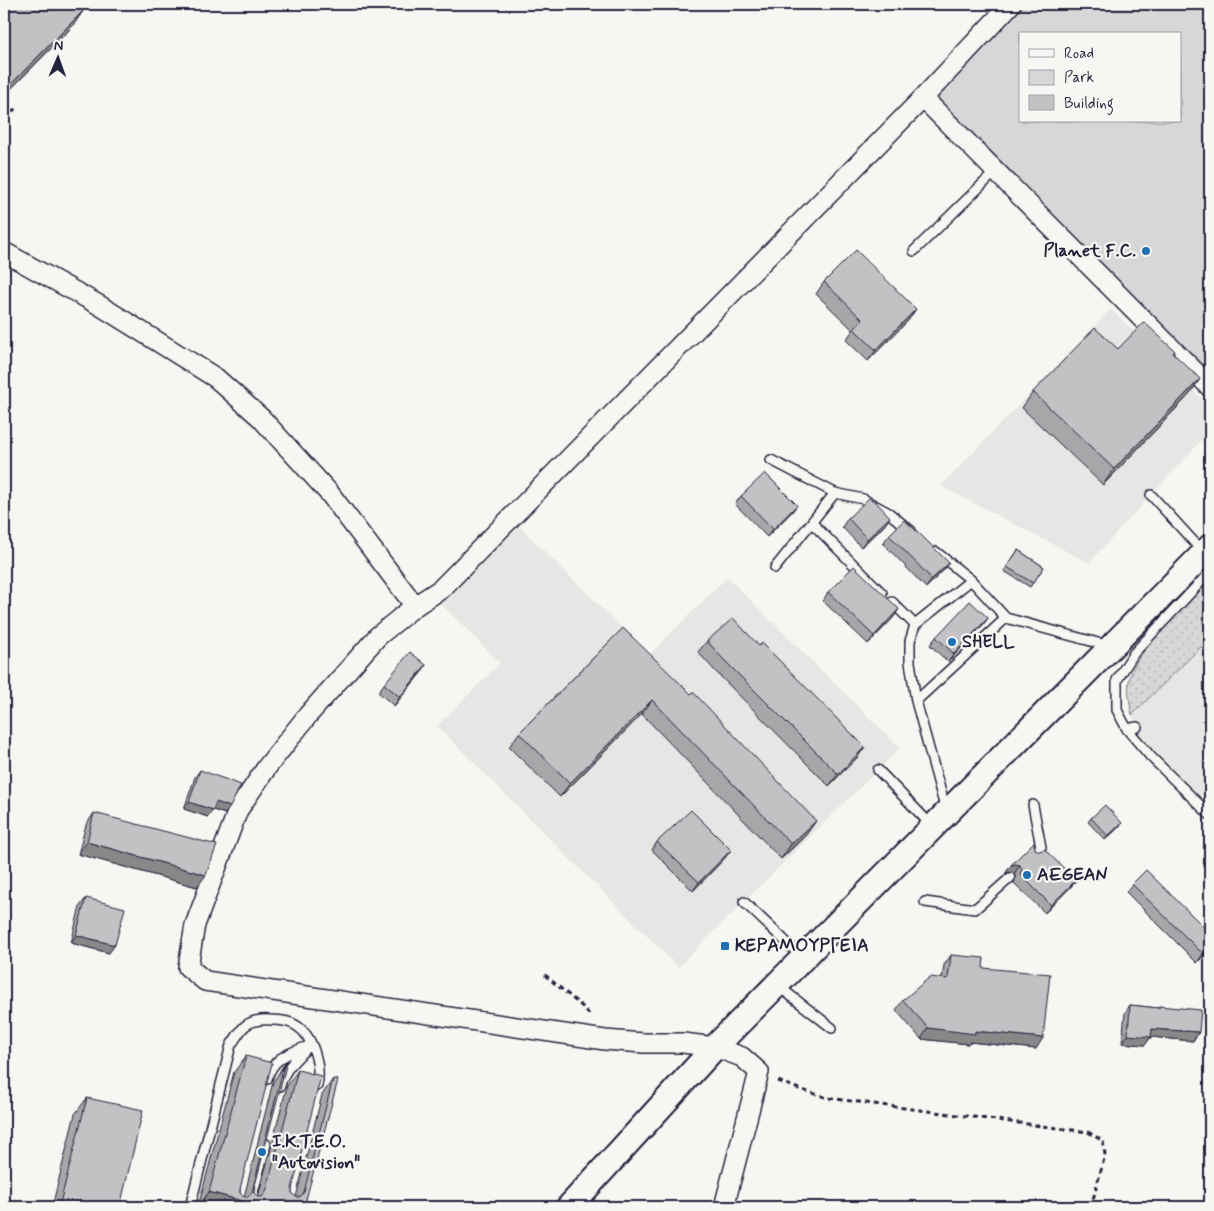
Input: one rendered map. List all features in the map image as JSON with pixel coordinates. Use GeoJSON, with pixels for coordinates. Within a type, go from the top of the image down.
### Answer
{"type":"FeatureCollection","features":[{"type":"Feature","properties":{"kind":"street"},"geometry":{"type":"LineString","coordinates":[[724,1207],[759,1072],[742,1057],[715,1047],[683,1042],[643,1043],[605,1040],[205,981],[188,968],[195,925],[238,810],[267,768],[308,715],[378,636],[415,606],[441,589],[923,98],[1011,4]]}},
{"type":"Feature","properties":{"kind":"street"},"geometry":{"type":"LineString","coordinates":[[923,98],[1210,387]]}},
{"type":"Feature","properties":{"kind":"street"},"geometry":{"type":"LineString","coordinates":[[4,252],[98,305],[216,378],[261,418],[330,494],[415,606]]}},
{"type":"Feature","properties":{"kind":"street"},"geometry":{"type":"LineString","coordinates":[[569,1207],[715,1047],[1111,647],[1208,557]]}},
{"type":"Feature","properties":{"kind":"lane"},"geometry":{"type":"LineString","coordinates":[[914,251],[995,172]]}},
{"type":"Feature","properties":{"kind":"lane"},"geometry":{"type":"LineString","coordinates":[[771,460],[835,493],[863,500],[889,513],[970,580],[1006,618],[1111,647]]}},
{"type":"Feature","properties":{"kind":"lane"},"geometry":{"type":"LineString","coordinates":[[775,568],[835,493]]}},
{"type":"Feature","properties":{"kind":"lane"},"geometry":{"type":"LineString","coordinates":[[1151,495],[1208,557],[1134,653],[1117,680],[1117,710],[1127,729],[1210,815]]}},
{"type":"Feature","properties":{"kind":"lane"},"geometry":{"type":"LineString","coordinates":[[812,523],[915,625]]}},
{"type":"Feature","properties":{"kind":"lane"},"geometry":{"type":"LineString","coordinates":[[940,820],[916,700],[910,662],[910,641],[915,625],[970,580]]}},
{"type":"Feature","properties":{"kind":"lane"},"geometry":{"type":"LineString","coordinates":[[916,700],[1006,618]]}},
{"type":"Feature","properties":{"kind":"lane"},"geometry":{"type":"LineString","coordinates":[[1127,729],[1137,727]]}},
{"type":"Feature","properties":{"kind":"lane"},"geometry":{"type":"LineString","coordinates":[[878,770],[940,820]]}},
{"type":"Feature","properties":{"kind":"lane"},"geometry":{"type":"LineString","coordinates":[[1032,805],[1041,847],[1034,853]]}},
{"type":"Feature","properties":{"kind":"lane"},"geometry":{"type":"LineString","coordinates":[[925,902],[975,909],[1010,878]]}},
{"type":"Feature","properties":{"kind":"lane"},"geometry":{"type":"LineString","coordinates":[[744,902],[804,958]]}},
{"type":"Feature","properties":{"kind":"lane"},"geometry":{"type":"LineString","coordinates":[[777,985],[832,1028]]}},
{"type":"Feature","properties":{"kind":"lane"},"geometry":{"type":"LineString","coordinates":[[190,1207],[231,1045],[245,1026],[260,1019],[279,1020],[296,1025],[305,1033],[318,1066],[319,1077],[316,1093]]}},
{"type":"Feature","properties":{"kind":"lane"},"geometry":{"type":"LineString","coordinates":[[264,1091],[273,1064],[282,1057],[311,1045]]}},
{"type":"Feature","properties":{"kind":"lane"},"geometry":{"type":"LineString","coordinates":[[278,1094],[283,1075],[294,1060],[311,1045]]}},
{"type":"Feature","properties":{"kind":"lane"},"geometry":{"type":"LineString","coordinates":[[249,1207],[269,1131]]}},
{"type":"Feature","properties":{"kind":"path"},"geometry":{"type":"LineString","coordinates":[[4,117],[18,107]]}},
{"type":"Feature","properties":{"kind":"path"},"geometry":{"type":"LineString","coordinates":[[545,975],[585,1009],[605,1040]]}},
{"type":"Feature","properties":{"kind":"path"},"geometry":{"type":"LineString","coordinates":[[759,1072],[782,1083],[828,1098],[1088,1132],[1103,1140],[1106,1155],[1091,1207]]}},
{"type":"Feature","properties":{"kind":"shaded area"},"geometry":{"type":"Polygon","coordinates":[[[1111,309],[1210,407],[1210,431],[1089,563],[941,486],[1111,309]]]}},
{"type":"Feature","properties":{"kind":"shaded area"},"geometry":{"type":"Polygon","coordinates":[[[517,524],[649,655],[727,577],[900,748],[678,967],[437,726],[500,663],[438,601],[517,524]]]}},
{"type":"Feature","properties":{"kind":"shaded area"},"geometry":{"type":"Polygon","coordinates":[[[1210,638],[1210,813],[1141,739],[1132,715],[1210,638]]]}},
{"type":"Feature","properties":{"kind":"green space","name":"Planet F.C."},"geometry":{"type":"Polygon","coordinates":[[[1026,4],[1210,4],[1210,380],[931,98],[1026,4]]]}},
{"type":"Feature","properties":{"kind":"green space"},"geometry":{"type":"Polygon","coordinates":[[[1210,580],[1210,638],[1132,715],[1128,689],[1133,669],[1163,628],[1210,580]]]}},
{"type":"Feature","properties":{"kind":"building"},"geometry":{"type":"Polygon","coordinates":[[[4,4],[75,4],[83,11],[10,85],[4,79],[4,4]]]}},
{"type":"Feature","properties":{"kind":"building"},"geometry":{"type":"Polygon","coordinates":[[[856,250],[916,309],[876,350],[854,329],[863,320],[824,282],[856,250]]]}},
{"type":"Feature","properties":{"kind":"building"},"geometry":{"type":"Polygon","coordinates":[[[1144,322],[1175,351],[1173,353],[1200,379],[1114,469],[1033,392],[1095,328],[1118,349],[1144,322]]]}},
{"type":"Feature","properties":{"kind":"building"},"geometry":{"type":"Polygon","coordinates":[[[765,473],[797,505],[773,529],[741,496],[765,473]]]}},
{"type":"Feature","properties":{"kind":"building"},"geometry":{"type":"Polygon","coordinates":[[[869,498],[876,502],[890,517],[867,539],[848,518],[869,498]]]}},
{"type":"Feature","properties":{"kind":"building"},"geometry":{"type":"Polygon","coordinates":[[[904,520],[949,563],[932,579],[889,535],[904,520]]]}},
{"type":"Feature","properties":{"kind":"building"},"geometry":{"type":"Polygon","coordinates":[[[1018,550],[1044,567],[1033,583],[1007,567],[1018,550]]]}},
{"type":"Feature","properties":{"kind":"building"},"geometry":{"type":"Polygon","coordinates":[[[854,566],[899,609],[874,636],[828,592],[854,566]]]}},
{"type":"Feature","properties":{"kind":"building"},"geometry":{"type":"Polygon","coordinates":[[[970,601],[988,618],[954,654],[936,637],[970,601]]]}},
{"type":"Feature","properties":{"kind":"building"},"geometry":{"type":"Polygon","coordinates":[[[733,618],[759,646],[762,643],[865,747],[838,774],[707,641],[733,618]]]}},
{"type":"Feature","properties":{"kind":"building"},"geometry":{"type":"Polygon","coordinates":[[[623,628],[691,694],[693,692],[816,821],[791,844],[652,700],[570,783],[519,733],[623,628]]]}},
{"type":"Feature","properties":{"kind":"building"},"geometry":{"type":"Polygon","coordinates":[[[410,652],[426,665],[400,697],[384,684],[410,652]]]}},
{"type":"Feature","properties":{"kind":"building"},"geometry":{"type":"Polygon","coordinates":[[[200,770],[241,785],[230,807],[216,802],[213,810],[189,802],[200,770]]]}},
{"type":"Feature","properties":{"kind":"building"},"geometry":{"type":"Polygon","coordinates":[[[1105,805],[1122,823],[1108,836],[1091,818],[1105,805]]]}},
{"type":"Feature","properties":{"kind":"building"},"geometry":{"type":"Polygon","coordinates":[[[691,810],[731,850],[699,882],[657,842],[691,810]]]}},
{"type":"Feature","properties":{"kind":"building"},"geometry":{"type":"Polygon","coordinates":[[[94,813],[217,845],[206,875],[87,842],[94,813]]]}},
{"type":"Feature","properties":{"kind":"building"},"geometry":{"type":"Polygon","coordinates":[[[1034,842],[1035,849],[1040,851],[1044,849],[1076,880],[1051,905],[1020,874],[1022,869],[1020,865],[1011,865],[1034,842]]]}},
{"type":"Feature","properties":{"kind":"building"},"geometry":{"type":"Polygon","coordinates":[[[1146,870],[1210,933],[1210,947],[1203,954],[1132,884],[1146,870]]]}},
{"type":"Feature","properties":{"kind":"building"},"geometry":{"type":"Polygon","coordinates":[[[86,898],[125,908],[115,945],[76,935],[86,898]]]}},
{"type":"Feature","properties":{"kind":"building"},"geometry":{"type":"Polygon","coordinates":[[[951,955],[984,958],[983,968],[1050,974],[1043,1038],[975,1031],[975,1034],[928,1028],[903,1000],[930,977],[948,979],[951,955]]]}},
{"type":"Feature","properties":{"kind":"building"},"geometry":{"type":"Polygon","coordinates":[[[1130,1005],[1201,1010],[1199,1032],[1152,1029],[1151,1037],[1128,1035],[1130,1005]]]}},
{"type":"Feature","properties":{"kind":"building"},"geometry":{"type":"Polygon","coordinates":[[[246,1056],[272,1063],[240,1189],[240,1193],[244,1197],[248,1197],[252,1192],[284,1066],[286,1066],[254,1189],[254,1193],[258,1197],[262,1197],[266,1192],[298,1070],[321,1076],[292,1189],[292,1193],[296,1197],[300,1197],[304,1192],[333,1079],[338,1080],[304,1207],[265,1207],[209,1192],[246,1056]]]}},
{"type":"Feature","properties":{"kind":"building"},"geometry":{"type":"Polygon","coordinates":[[[87,1098],[143,1110],[120,1207],[59,1207],[87,1098]]]}},
{"type":"Feature","properties":{"kind":"place","name":"Planet F.C."},"geometry":{"type":"Point","coordinates":[1146,251]}},
{"type":"Feature","properties":{"kind":"place","name":"SHELL"},"geometry":{"type":"Point","coordinates":[952,642]}},
{"type":"Feature","properties":{"kind":"place","name":"AEGEAN"},"geometry":{"type":"Point","coordinates":[1027,875]}},
{"type":"Feature","properties":{"kind":"place","name":"ΚΕΡΑΜΟΥΡΓΕΙΑ"},"geometry":{"type":"Point","coordinates":[725,946]}},
{"type":"Feature","properties":{"kind":"place","name":"I.Κ.Τ.Ε.Ο. \"Autovision\""},"geometry":{"type":"Point","coordinates":[262,1152]}}]}
